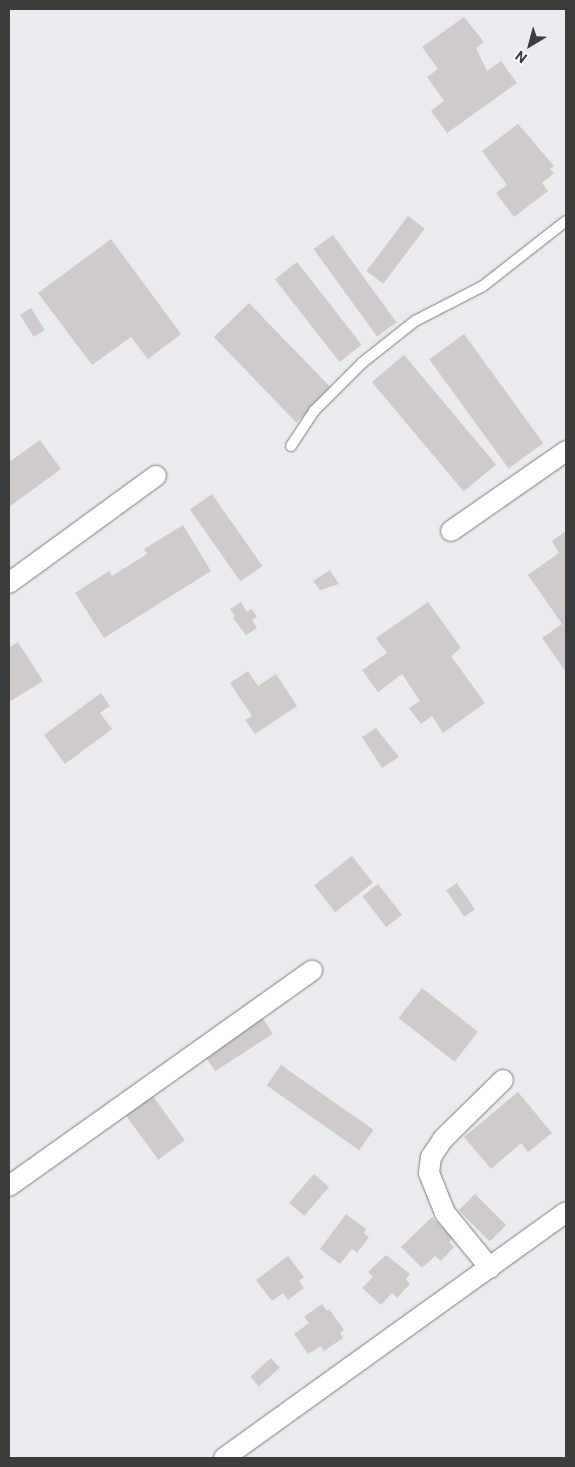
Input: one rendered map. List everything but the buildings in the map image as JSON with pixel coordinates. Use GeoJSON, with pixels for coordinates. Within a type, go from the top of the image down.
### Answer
{"type":"FeatureCollection","features":[{"type":"Feature","properties":{"kind":"street"},"geometry":{"type":"LineString","coordinates":[[451,531],[566,451]]}},
{"type":"Feature","properties":{"kind":"street"},"geometry":{"type":"LineString","coordinates":[[9,583],[156,476]]}},
{"type":"Feature","properties":{"kind":"street"},"geometry":{"type":"LineString","coordinates":[[9,1186],[312,971]]}},
{"type":"Feature","properties":{"kind":"street"},"geometry":{"type":"LineString","coordinates":[[490,1268],[445,1213],[429,1173],[431,1157],[443,1139],[503,1080]]}},
{"type":"Feature","properties":{"kind":"street"},"geometry":{"type":"LineString","coordinates":[[224,1458],[566,1212]]}},
{"type":"Feature","properties":{"kind":"lane"},"geometry":{"type":"LineString","coordinates":[[292,446],[314,411],[362,363],[415,321],[483,286],[566,221]]}}]}
